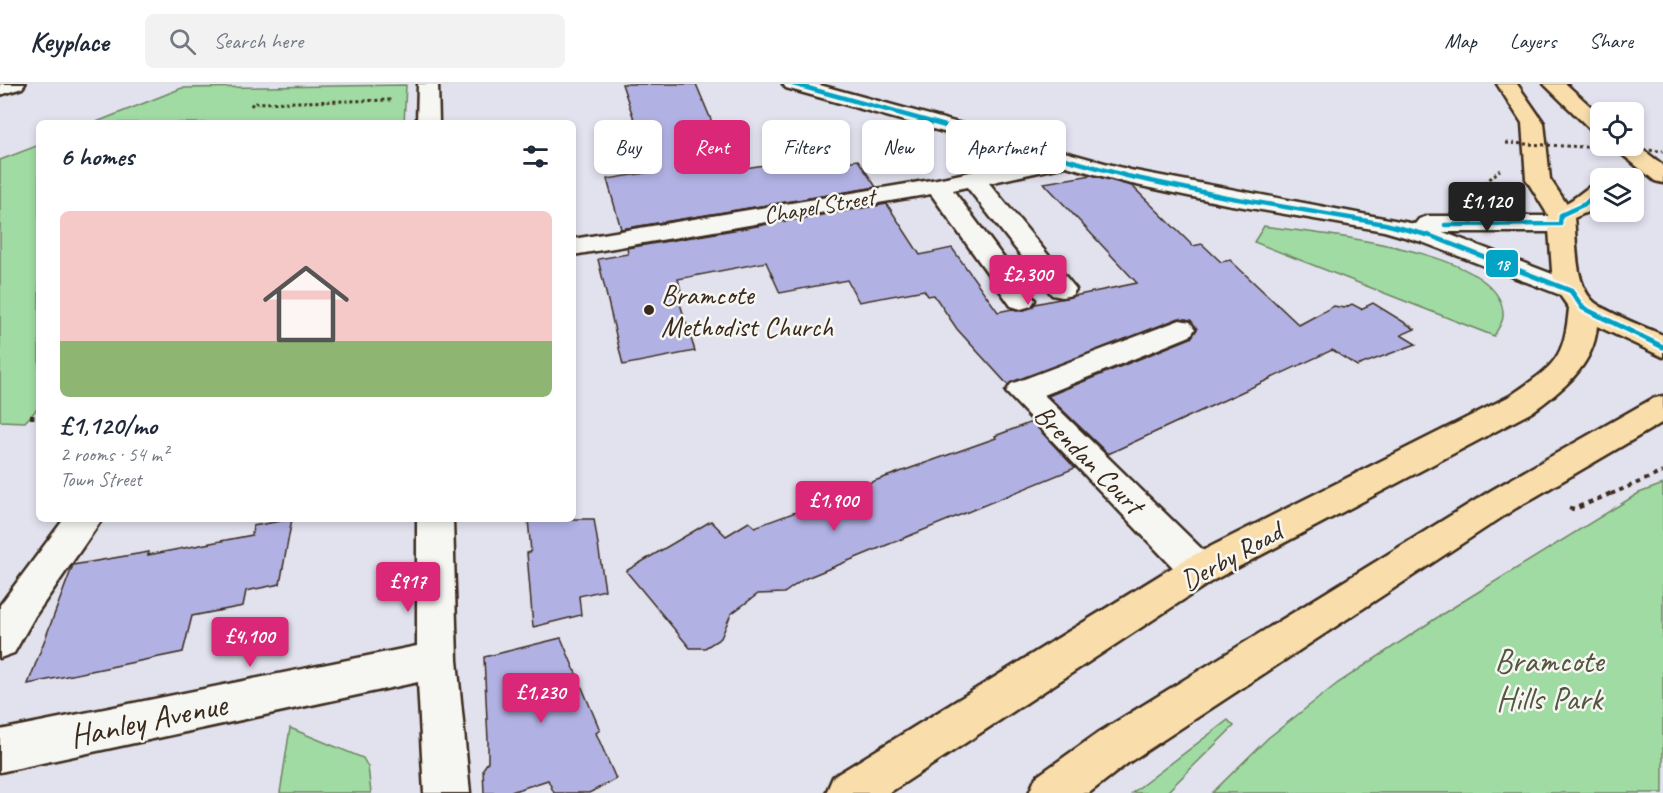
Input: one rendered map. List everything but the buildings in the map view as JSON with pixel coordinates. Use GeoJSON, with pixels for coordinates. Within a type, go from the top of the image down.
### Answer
{"type":"FeatureCollection","features":[{"type":"Feature","properties":{"kind":"highway"},"geometry":{"type":"LineString","coordinates":[[1507,84],[1533,123],[1538,178],[1561,219],[1590,199]]}},
{"type":"Feature","properties":{"kind":"highway"},"geometry":{"type":"LineString","coordinates":[[1554,84],[1590,117]]}},
{"type":"Feature","properties":{"kind":"highway"},"geometry":{"type":"LineString","coordinates":[[1636,156],[1663,176]]}},
{"type":"Feature","properties":{"kind":"highway"},"geometry":{"type":"LineString","coordinates":[[1644,177],[1663,176]]}},
{"type":"Feature","properties":{"kind":"highway","name":"Derby Road"},"geometry":{"type":"LineString","coordinates":[[849,793],[1199,570],[1521,404],[1554,380],[1575,355],[1580,343],[1577,299],[1561,219]]}},
{"type":"Feature","properties":{"kind":"highway"},"geometry":{"type":"LineString","coordinates":[[1577,299],[1663,347]]}},
{"type":"Feature","properties":{"kind":"highway"},"geometry":{"type":"LineString","coordinates":[[1052,793],[1113,748],[1504,499],[1663,407]]}},
{"type":"Feature","properties":{"kind":"highway"},"geometry":{"type":"LineString","coordinates":[[1607,438],[1663,435]]}},
{"type":"Feature","properties":{"kind":"street"},"geometry":{"type":"LineString","coordinates":[[0,89],[15,84]]}},
{"type":"Feature","properties":{"kind":"street"},"geometry":{"type":"LineString","coordinates":[[793,84],[852,91],[946,121]]}},
{"type":"Feature","properties":{"kind":"street"},"geometry":{"type":"LineString","coordinates":[[427,91],[428,120]]}},
{"type":"Feature","properties":{"kind":"street"},"geometry":{"type":"LineString","coordinates":[[1066,160],[1226,198],[1384,224],[1460,246],[1577,299]]}},
{"type":"Feature","properties":{"kind":"street","name":"Chapel Street"},"geometry":{"type":"LineString","coordinates":[[576,246],[997,174]]}},
{"type":"Feature","properties":{"kind":"street"},"geometry":{"type":"LineString","coordinates":[[973,179],[1062,289]]}},
{"type":"Feature","properties":{"kind":"street"},"geometry":{"type":"LineString","coordinates":[[937,186],[1021,300]]}},
{"type":"Feature","properties":{"kind":"street"},"geometry":{"type":"LineString","coordinates":[[1384,224],[1465,226],[1561,219]]}},
{"type":"Feature","properties":{"kind":"street","name":"Brendan Court"},"geometry":{"type":"LineString","coordinates":[[1180,329],[1022,392],[1199,570]]}},
{"type":"Feature","properties":{"kind":"street"},"geometry":{"type":"LineString","coordinates":[[0,641],[21,604],[82,522]]}},
{"type":"Feature","properties":{"kind":"street"},"geometry":{"type":"LineString","coordinates":[[435,522],[437,660],[447,793]]}},
{"type":"Feature","properties":{"kind":"street","name":"Hanley Avenue"},"geometry":{"type":"LineString","coordinates":[[0,751],[437,660]]}},
{"type":"Feature","properties":{"kind":"path"},"geometry":{"type":"LineString","coordinates":[[251,106],[253,103],[427,91]]}},
{"type":"Feature","properties":{"kind":"path"},"geometry":{"type":"LineString","coordinates":[[1504,152],[1506,143],[1663,151]]}},
{"type":"Feature","properties":{"kind":"path"},"geometry":{"type":"LineString","coordinates":[[1471,195],[1500,170],[1502,161]]}},
{"type":"Feature","properties":{"kind":"path"},"geometry":{"type":"LineString","coordinates":[[30,417],[36,417]]}},
{"type":"Feature","properties":{"kind":"green space"},"geometry":{"type":"Polygon","coordinates":[[[406,85],[404,120],[102,120],[182,88],[406,85]]]}},
{"type":"Feature","properties":{"kind":"green space"},"geometry":{"type":"Polygon","coordinates":[[[36,146],[36,410],[25,422],[0,421],[0,160],[36,146]]]}},
{"type":"Feature","properties":{"kind":"green space"},"geometry":{"type":"Polygon","coordinates":[[[1264,226],[1362,240],[1403,248],[1441,260],[1474,274],[1496,293],[1503,316],[1502,321],[1494,336],[1254,242],[1264,226]]]}},
{"type":"Feature","properties":{"kind":"green space","name":"Bramcote Hills Park"},"geometry":{"type":"Polygon","coordinates":[[[1663,484],[1663,793],[1212,793],[1268,738],[1338,683],[1444,613],[1639,493],[1663,484]]]}},
{"type":"Feature","properties":{"kind":"green space"},"geometry":{"type":"Polygon","coordinates":[[[1228,720],[1234,726],[1166,793],[1132,793],[1228,720]]]}},
{"type":"Feature","properties":{"kind":"green space"},"geometry":{"type":"Polygon","coordinates":[[[290,728],[363,758],[368,767],[371,793],[280,793],[290,728]]]}},
{"type":"Feature","properties":{"kind":"transit line","name":"18"},"geometry":{"type":"LineString","coordinates":[[793,84],[1127,176],[1226,197],[1385,224],[1431,236],[1571,291],[1583,308],[1663,347]]}},
{"type":"Feature","properties":{"kind":"transit line","name":"18"},"geometry":{"type":"LineString","coordinates":[[1445,225],[1560,224],[1561,215],[1585,204],[1590,199]]}},
{"type":"Feature","properties":{"kind":"place","name":"Bramcote Methodist Church"},"geometry":{"type":"Point","coordinates":[649,310]}}]}
